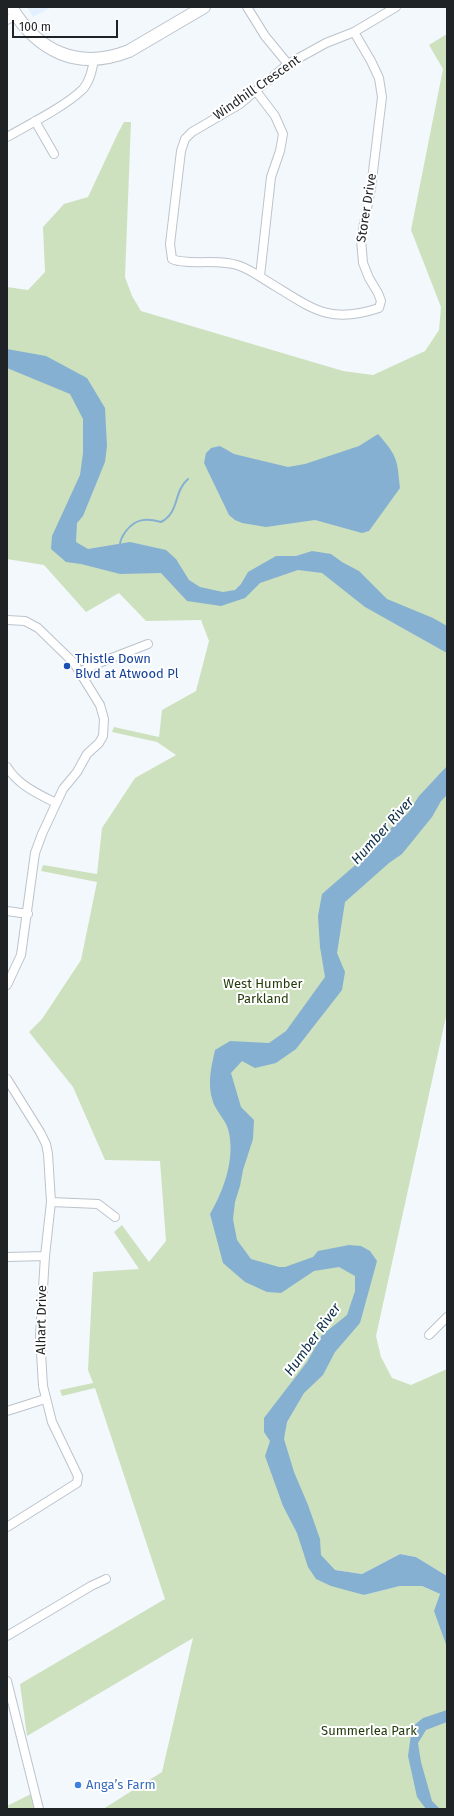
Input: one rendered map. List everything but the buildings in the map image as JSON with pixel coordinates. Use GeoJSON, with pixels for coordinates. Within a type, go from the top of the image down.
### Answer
{"type":"FeatureCollection","features":[{"type":"Feature","properties":{"kind":"street"},"geometry":{"type":"LineString","coordinates":[[11,14],[32,35],[49,48],[65,56],[94,60],[117,56],[129,51],[204,7]]}},
{"type":"Feature","properties":{"kind":"street"},"geometry":{"type":"LineString","coordinates":[[247,7],[265,36],[288,64]]}},
{"type":"Feature","properties":{"kind":"street","name":"Windhill Crescent"},"geometry":{"type":"LineString","coordinates":[[172,258],[170,244],[181,151],[185,139],[192,132],[240,104],[288,64],[326,43],[354,32],[396,7]]}},
{"type":"Feature","properties":{"kind":"street","name":"Storer Drive"},"geometry":{"type":"LineString","coordinates":[[172,258],[181,262],[223,262],[240,266],[260,276],[303,304],[324,314],[348,316],[373,310],[380,306],[381,301],[378,293],[369,278],[363,263],[361,243],[371,188],[382,97],[379,78],[354,32]]}},
{"type":"Feature","properties":{"kind":"street"},"geometry":{"type":"LineString","coordinates":[[7,137],[68,100],[83,88],[91,74],[94,60]]}},
{"type":"Feature","properties":{"kind":"street"},"geometry":{"type":"LineString","coordinates":[[256,91],[275,116],[283,134],[280,151],[271,177],[260,276]]}},
{"type":"Feature","properties":{"kind":"street"},"geometry":{"type":"LineString","coordinates":[[35,120],[54,154]]}},
{"type":"Feature","properties":{"kind":"street"},"geometry":{"type":"LineString","coordinates":[[7,620],[15,619],[25,621],[38,628],[74,663],[100,705],[104,719],[103,736],[99,743],[87,754],[77,772],[63,789],[47,820],[35,853],[28,914],[21,955],[7,984]]}},
{"type":"Feature","properties":{"kind":"street"},"geometry":{"type":"LineString","coordinates":[[80,672],[91,666],[148,644]]}},
{"type":"Feature","properties":{"kind":"street"},"geometry":{"type":"LineString","coordinates":[[7,767],[10,772],[28,788],[56,803]]}},
{"type":"Feature","properties":{"kind":"street"},"geometry":{"type":"LineString","coordinates":[[7,911],[28,914]]}},
{"type":"Feature","properties":{"kind":"street","name":"Alhart Drive"},"geometry":{"type":"LineString","coordinates":[[7,1079],[46,1144],[49,1161],[50,1202],[40,1336],[45,1399],[52,1422],[75,1467],[78,1476],[76,1483],[7,1526]]}},
{"type":"Feature","properties":{"kind":"street"},"geometry":{"type":"LineString","coordinates":[[50,1202],[98,1204],[115,1217]]}},
{"type":"Feature","properties":{"kind":"street"},"geometry":{"type":"LineString","coordinates":[[7,1257],[45,1256]]}},
{"type":"Feature","properties":{"kind":"street"},"geometry":{"type":"LineString","coordinates":[[429,1335],[447,1317]]}},
{"type":"Feature","properties":{"kind":"street"},"geometry":{"type":"LineString","coordinates":[[7,1411],[45,1399]]}},
{"type":"Feature","properties":{"kind":"street"},"geometry":{"type":"LineString","coordinates":[[7,1636],[90,1586],[106,1579]]}},
{"type":"Feature","properties":{"kind":"street"},"geometry":{"type":"LineString","coordinates":[[7,1682],[9,1701],[39,1809]]}},
{"type":"Feature","properties":{"kind":"shaded area"},"geometry":{"type":"Polygon","coordinates":[[[27,7],[52,7],[33,17],[27,7]]]}},
{"type":"Feature","properties":{"kind":"green space","name":"West Humber Parkland"},"geometry":{"type":"Polygon","coordinates":[[[447,34],[447,1012],[376,1336],[381,1357],[392,1378],[411,1385],[447,1369],[447,1576],[416,1557],[400,1554],[362,1574],[335,1570],[348,1590],[364,1595],[400,1586],[422,1586],[440,1594],[447,1600],[447,1809],[103,1809],[162,1772],[193,1638],[27,1736],[20,1684],[165,1599],[95,1388],[62,1396],[60,1390],[93,1383],[88,1370],[93,1272],[139,1269],[114,1232],[122,1225],[149,1262],[166,1241],[160,1161],[105,1160],[73,1087],[29,1032],[42,1019],[81,960],[97,882],[41,871],[43,865],[97,874],[102,828],[135,778],[176,755],[157,742],[112,732],[114,727],[159,737],[162,710],[196,691],[209,641],[201,620],[146,621],[119,593],[86,612],[44,565],[7,559],[7,287],[28,290],[45,272],[43,227],[64,204],[88,197],[124,122],[131,122],[125,277],[132,296],[141,311],[343,371],[373,375],[425,351],[439,330],[441,307],[411,230],[443,69],[429,45],[447,34]]]}},
{"type":"Feature","properties":{"kind":"green space"},"geometry":{"type":"Polygon","coordinates":[[[33,1793],[38,1809],[7,1809],[7,1806],[33,1793]]]}},
{"type":"Feature","properties":{"kind":"water"},"geometry":{"type":"Polygon","coordinates":[[[7,349],[46,356],[87,378],[105,408],[107,446],[105,462],[83,516],[77,523],[76,542],[88,549],[130,542],[166,550],[176,559],[189,580],[200,587],[223,592],[235,590],[241,584],[248,572],[276,556],[296,556],[312,551],[331,554],[359,571],[387,599],[433,618],[447,626],[447,653],[365,607],[322,573],[298,570],[260,583],[245,598],[221,606],[187,601],[161,573],[120,574],[81,564],[66,562],[51,549],[52,536],[80,475],[83,453],[83,419],[70,394],[7,368],[7,349]]]}},
{"type":"Feature","properties":{"kind":"water"},"geometry":{"type":"Polygon","coordinates":[[[378,434],[393,454],[397,464],[400,488],[369,531],[362,533],[315,520],[266,527],[242,523],[235,520],[229,515],[204,463],[206,453],[211,448],[220,446],[234,454],[288,467],[305,464],[359,446],[378,434]]]}},
{"type":"Feature","properties":{"kind":"water"},"geometry":{"type":"Polygon","coordinates":[[[447,766],[447,795],[441,801],[432,817],[402,854],[389,863],[345,902],[337,953],[345,972],[342,990],[296,1049],[276,1063],[255,1068],[242,1061],[231,1073],[241,1107],[254,1120],[253,1139],[235,1202],[233,1219],[237,1240],[251,1259],[279,1267],[285,1267],[313,1257],[318,1251],[349,1245],[361,1246],[370,1251],[377,1261],[360,1323],[335,1352],[323,1375],[304,1393],[287,1422],[284,1439],[294,1472],[320,1539],[321,1555],[335,1570],[362,1574],[400,1554],[416,1557],[447,1576],[447,1647],[434,1611],[440,1594],[422,1586],[400,1586],[364,1595],[331,1586],[316,1579],[308,1567],[297,1533],[283,1506],[265,1456],[270,1441],[264,1432],[264,1418],[307,1362],[322,1335],[347,1315],[355,1291],[355,1276],[339,1267],[314,1271],[281,1293],[267,1292],[245,1282],[223,1263],[210,1214],[224,1184],[230,1162],[231,1151],[227,1125],[213,1102],[210,1082],[215,1050],[230,1041],[269,1043],[286,1031],[325,977],[320,947],[318,916],[322,894],[368,854],[392,827],[408,813],[419,796],[447,766]]]}},
{"type":"Feature","properties":{"kind":"water"},"geometry":{"type":"Polygon","coordinates":[[[447,1710],[447,1722],[426,1730],[418,1743],[421,1762],[432,1801],[440,1809],[426,1809],[417,1797],[408,1756],[412,1727],[423,1718],[447,1710]]]}},
{"type":"Feature","properties":{"kind":"waterway"},"geometry":{"type":"LineString","coordinates":[[120,545],[126,531],[138,521],[151,520],[161,522],[167,518],[174,507],[183,484],[188,479]]}},
{"type":"Feature","properties":{"kind":"place","name":"Thistle Down Blvd at Atwood Pl"},"geometry":{"type":"Point","coordinates":[67,666]}},
{"type":"Feature","properties":{"kind":"place","name":"Anga’s Farm"},"geometry":{"type":"Point","coordinates":[78,1785]}},
{"type":"Feature","properties":{"kind":"water label","name":"Humber River"},"geometry":{"type":"Point","coordinates":[383,831]}},
{"type":"Feature","properties":{"kind":"water label","name":"Humber River"},"geometry":{"type":"Point","coordinates":[313,1340]}},
{"type":"Feature","properties":{"kind":"park label","name":"Summerlea Park"},"geometry":{"type":"Point","coordinates":[369,1731]}}]}
